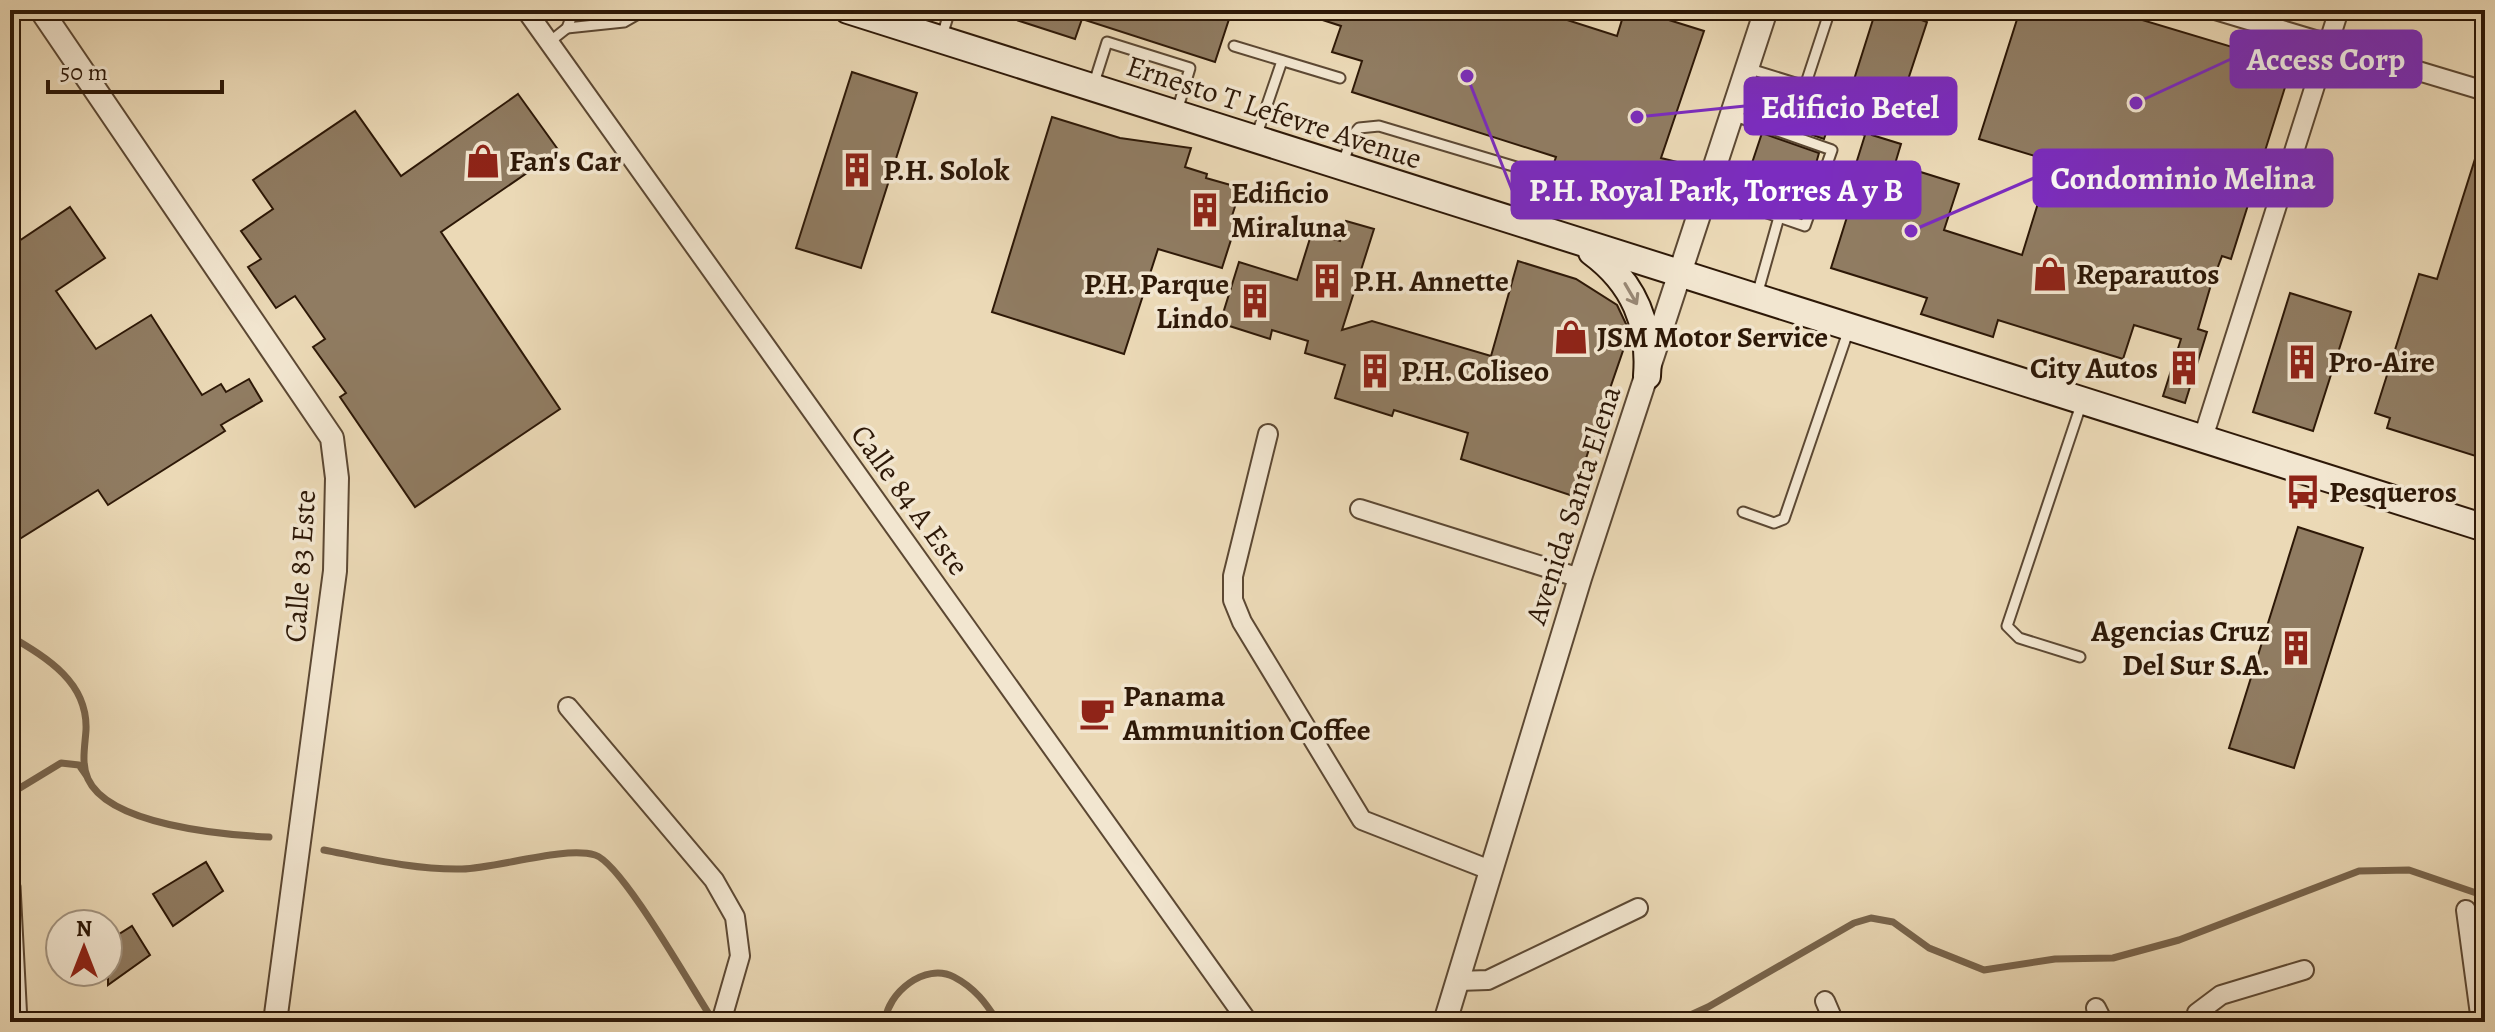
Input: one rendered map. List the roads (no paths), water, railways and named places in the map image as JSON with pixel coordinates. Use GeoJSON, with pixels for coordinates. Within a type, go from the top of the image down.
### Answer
{"type":"FeatureCollection","features":[{"type":"Feature","properties":{"kind":"main road","name":"Ernesto T Lefevre Avenue"},"geometry":{"type":"LineString","coordinates":[[848,10],[1756,300],[2485,528]]}},
{"type":"Feature","properties":{"kind":"main road"},"geometry":{"type":"LineString","coordinates":[[1576,241],[1618,274],[1637,303],[1648,347],[1647,376]]}},
{"type":"Feature","properties":{"kind":"street","name":"Calle 83 Este"},"geometry":{"type":"LineString","coordinates":[[41,10],[332,438],[337,478],[335,571],[275,1022]]}},
{"type":"Feature","properties":{"kind":"street","name":"Calle 84 A Este"},"geometry":{"type":"LineString","coordinates":[[526,10],[1248,1022]]}},
{"type":"Feature","properties":{"kind":"street","name":"Avenida Santa Elena"},"geometry":{"type":"LineString","coordinates":[[1445,1022],[1580,578],[1766,10]]}},
{"type":"Feature","properties":{"kind":"street"},"geometry":{"type":"LineString","coordinates":[[2215,10],[2485,91]]}},
{"type":"Feature","properties":{"kind":"street"},"geometry":{"type":"LineString","coordinates":[[2202,441],[2339,10]]}},
{"type":"Feature","properties":{"kind":"street"},"geometry":{"type":"LineString","coordinates":[[1268,434],[1233,576],[1233,600],[1242,622],[1362,820],[1490,870]]}},
{"type":"Feature","properties":{"kind":"street"},"geometry":{"type":"LineString","coordinates":[[1360,509],[1580,578]]}},
{"type":"Feature","properties":{"kind":"street"},"geometry":{"type":"LineString","coordinates":[[568,707],[714,880],[735,917],[740,956],[724,1015]]}},
{"type":"Feature","properties":{"kind":"street"},"geometry":{"type":"LineString","coordinates":[[1458,981],[1488,980],[1638,908]]}},
{"type":"Feature","properties":{"kind":"street"},"geometry":{"type":"LineString","coordinates":[[2466,910],[2481,1022]]}},
{"type":"Feature","properties":{"kind":"street"},"geometry":{"type":"LineString","coordinates":[[2198,1022],[2197,1013],[2221,995],[2304,970]]}},
{"type":"Feature","properties":{"kind":"street"},"geometry":{"type":"LineString","coordinates":[[1825,1001],[1834,1022]]}},
{"type":"Feature","properties":{"kind":"lane"},"geometry":{"type":"LineString","coordinates":[[548,43],[567,28],[574,10]]}},
{"type":"Feature","properties":{"kind":"lane"},"geometry":{"type":"LineString","coordinates":[[567,28],[624,22],[645,10]]}},
{"type":"Feature","properties":{"kind":"lane"},"geometry":{"type":"LineString","coordinates":[[941,39],[950,10]]}},
{"type":"Feature","properties":{"kind":"lane"},"geometry":{"type":"LineString","coordinates":[[1747,68],[1805,86],[1830,10]]}},
{"type":"Feature","properties":{"kind":"lane"},"geometry":{"type":"LineString","coordinates":[[1092,88],[1107,42],[1190,68],[1176,115]]}},
{"type":"Feature","properties":{"kind":"lane"},"geometry":{"type":"LineString","coordinates":[[1234,46],[1340,78]]}},
{"type":"Feature","properties":{"kind":"lane"},"geometry":{"type":"LineString","coordinates":[[1255,140],[1282,61]]}},
{"type":"Feature","properties":{"kind":"lane"},"geometry":{"type":"LineString","coordinates":[[1708,192],[1805,226],[1832,150],[1732,115]]}},
{"type":"Feature","properties":{"kind":"lane"},"geometry":{"type":"LineString","coordinates":[[1341,167],[1353,135],[1359,128],[1379,126],[1523,169],[1532,179],[1532,197],[1524,225]]}},
{"type":"Feature","properties":{"kind":"lane"},"geometry":{"type":"LineString","coordinates":[[1756,300],[1779,217]]}},
{"type":"Feature","properties":{"kind":"lane"},"geometry":{"type":"LineString","coordinates":[[1743,512],[1774,523],[1784,519],[1849,329]]}},
{"type":"Feature","properties":{"kind":"lane"},"geometry":{"type":"LineString","coordinates":[[2080,657],[2019,638],[2007,626],[2082,402]]}},
{"type":"Feature","properties":{"kind":"lane"},"geometry":{"type":"LineString","coordinates":[[15,886],[22,1022]]}},
{"type":"Feature","properties":{"kind":"waterway"},"geometry":{"type":"LineString","coordinates":[[10,636],[51,663],[73,685],[85,713],[85,767],[88,779],[100,795],[142,817],[169,824],[224,834],[269,837]]}},
{"type":"Feature","properties":{"kind":"waterway"},"geometry":{"type":"LineString","coordinates":[[10,794],[61,763],[79,765],[86,775]]}},
{"type":"Feature","properties":{"kind":"waterway"},"geometry":{"type":"LineString","coordinates":[[324,850],[445,869],[477,868],[566,853],[595,855],[607,863],[639,903],[714,1022]]}},
{"type":"Feature","properties":{"kind":"waterway"},"geometry":{"type":"LineString","coordinates":[[1675,1022],[1708,1007],[1854,923],[1871,918],[1893,922],[1929,948],[1984,970],[2055,959],[2113,958],[2179,940],[2359,871],[2409,870],[2485,896]]}},
{"type":"Feature","properties":{"kind":"waterway"},"geometry":{"type":"LineString","coordinates":[[885,1022],[893,1001],[909,983],[920,977],[943,973],[974,991],[998,1022]]}},
{"type":"Feature","properties":{"kind":"place","name":"P.H. Royal Park, Torres A y B"},"geometry":{"type":"Point","coordinates":[1467,76]}},
{"type":"Feature","properties":{"kind":"place","name":"Access Corp"},"geometry":{"type":"Point","coordinates":[2136,103]}},
{"type":"Feature","properties":{"kind":"place","name":"Edificio Betel"},"geometry":{"type":"Point","coordinates":[1637,117]}},
{"type":"Feature","properties":{"kind":"place","name":"Fan's Car"},"geometry":{"type":"Point","coordinates":[483,161]}},
{"type":"Feature","properties":{"kind":"place","name":"P.H. Solok"},"geometry":{"type":"Point","coordinates":[857,170]}},
{"type":"Feature","properties":{"kind":"place","name":"Edificio Miraluna"},"geometry":{"type":"Point","coordinates":[1205,210]}},
{"type":"Feature","properties":{"kind":"place","name":"Condominio Melina"},"geometry":{"type":"Point","coordinates":[1911,231]}},
{"type":"Feature","properties":{"kind":"place","name":"Reparautos"},"geometry":{"type":"Point","coordinates":[2050,274]}},
{"type":"Feature","properties":{"kind":"place","name":"P.H. Annette"},"geometry":{"type":"Point","coordinates":[1327,281]}},
{"type":"Feature","properties":{"kind":"place","name":"P.H. Parque Lindo"},"geometry":{"type":"Point","coordinates":[1255,301]}},
{"type":"Feature","properties":{"kind":"place","name":"JSM Motor Service"},"geometry":{"type":"Point","coordinates":[1571,337]}},
{"type":"Feature","properties":{"kind":"place","name":"Pro-Aire"},"geometry":{"type":"Point","coordinates":[2302,362]}},
{"type":"Feature","properties":{"kind":"place","name":"City Autos"},"geometry":{"type":"Point","coordinates":[2184,368]}},
{"type":"Feature","properties":{"kind":"place","name":"P.H. Coliseo"},"geometry":{"type":"Point","coordinates":[1375,371]}},
{"type":"Feature","properties":{"kind":"place","name":"Pesqueros"},"geometry":{"type":"Point","coordinates":[2303,492]}},
{"type":"Feature","properties":{"kind":"place","name":"Agencias Cruz Del Sur S.A."},"geometry":{"type":"Point","coordinates":[2296,648]}},
{"type":"Feature","properties":{"kind":"place","name":"Panama Ammunition Coffee"},"geometry":{"type":"Point","coordinates":[1097,713]}}]}
